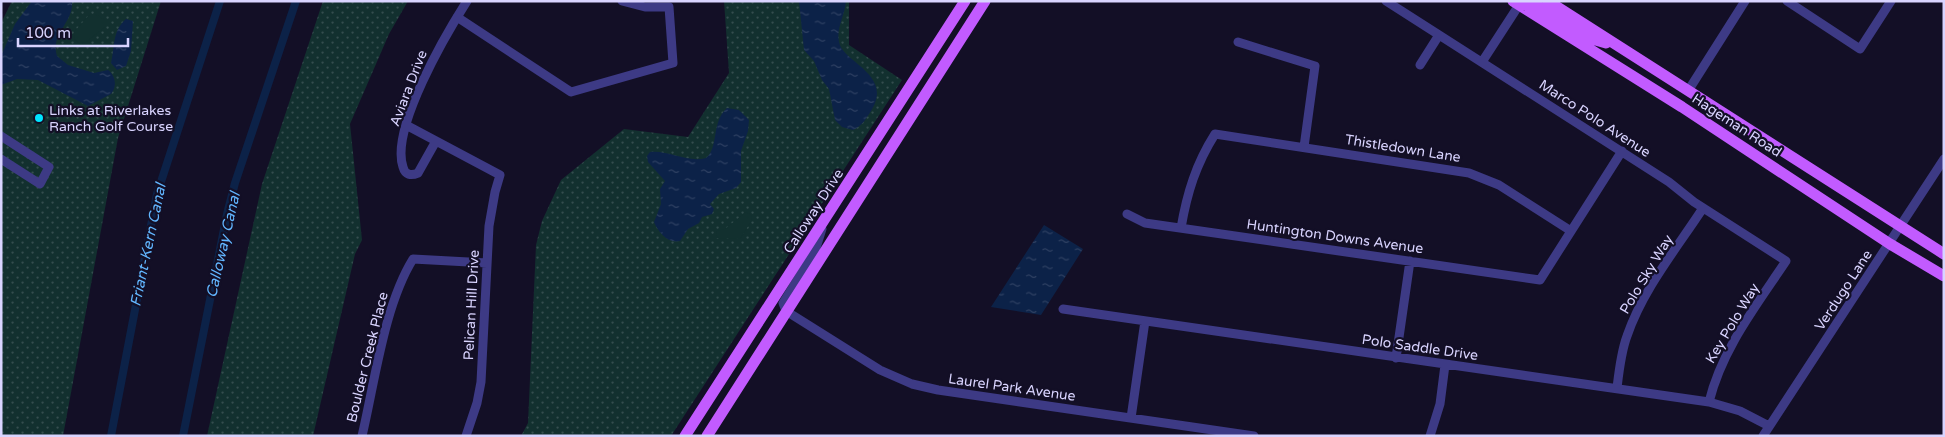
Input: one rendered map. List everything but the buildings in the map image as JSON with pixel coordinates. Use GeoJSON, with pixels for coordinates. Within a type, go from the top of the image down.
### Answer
{"type":"FeatureCollection","features":[{"type":"Feature","properties":{"kind":"main road","name":"Calloway Drive"},"geometry":{"type":"LineString","coordinates":[[685,436],[966,1]]}},
{"type":"Feature","properties":{"kind":"main road"},"geometry":{"type":"LineString","coordinates":[[707,436],[985,1]]}},
{"type":"Feature","properties":{"kind":"main road","name":"Hageman Road"},"geometry":{"type":"LineString","coordinates":[[1548,1],[1944,254]]}},
{"type":"Feature","properties":{"kind":"main road"},"geometry":{"type":"LineString","coordinates":[[1516,3],[1535,4],[1592,39],[1620,48]]}},
{"type":"Feature","properties":{"kind":"main road","name":"Hageman Road"},"geometry":{"type":"LineString","coordinates":[[1516,3],[1596,52],[1890,244],[1944,276]]}},
{"type":"Feature","properties":{"kind":"main road"},"geometry":{"type":"LineString","coordinates":[[1596,52],[1622,61],[1678,94],[1684,94],[1688,91]]}},
{"type":"Feature","properties":{"kind":"street","name":"Aviara Drive"},"geometry":{"type":"LineString","coordinates":[[436,141],[418,173],[414,175],[406,173],[403,169],[402,152],[406,125],[434,57],[468,1]]}},
{"type":"Feature","properties":{"kind":"street"},"geometry":{"type":"LineString","coordinates":[[457,17],[572,92],[673,63],[669,8],[645,7],[622,1]]}},
{"type":"Feature","properties":{"kind":"street","name":"Marco Polo Avenue"},"geometry":{"type":"LineString","coordinates":[[1386,1],[1622,151],[1669,182],[1703,208],[1786,262]]}},
{"type":"Feature","properties":{"kind":"street"},"geometry":{"type":"LineString","coordinates":[[1688,91],[1745,1]]}},
{"type":"Feature","properties":{"kind":"street"},"geometry":{"type":"LineString","coordinates":[[1787,1],[1860,49],[1891,1]]}},
{"type":"Feature","properties":{"kind":"street"},"geometry":{"type":"LineString","coordinates":[[1482,62],[1516,3]]}},
{"type":"Feature","properties":{"kind":"street"},"geometry":{"type":"LineString","coordinates":[[1420,65],[1439,35]]}},
{"type":"Feature","properties":{"kind":"street"},"geometry":{"type":"LineString","coordinates":[[1238,42],[1315,66],[1304,147]]}},
{"type":"Feature","properties":{"kind":"street"},"geometry":{"type":"LineString","coordinates":[[406,125],[436,141]]}},
{"type":"Feature","properties":{"kind":"street","name":"Thistledown Lane"},"geometry":{"type":"LineString","coordinates":[[1181,228],[1189,186],[1203,153],[1215,134],[1469,173],[1499,185],[1571,231]]}},
{"type":"Feature","properties":{"kind":"street"},"geometry":{"type":"LineString","coordinates":[[1,136],[49,168],[40,184],[1,158]]}},
{"type":"Feature","properties":{"kind":"street","name":"Pelican Hill Drive"},"geometry":{"type":"LineString","coordinates":[[436,141],[500,174],[491,209],[481,382],[477,403],[466,436]]}},
{"type":"Feature","properties":{"kind":"street"},"geometry":{"type":"LineString","coordinates":[[1571,231],[1622,151]]}},
{"type":"Feature","properties":{"kind":"street","name":"Verdugo Lane"},"geometry":{"type":"LineString","coordinates":[[1763,436],[1944,159]]}},
{"type":"Feature","properties":{"kind":"street","name":"Polo Sky Way"},"geometry":{"type":"LineString","coordinates":[[1617,388],[1622,354],[1632,320],[1646,295],[1703,208]]}},
{"type":"Feature","properties":{"kind":"street","name":"Huntington Downs Avenue"},"geometry":{"type":"LineString","coordinates":[[1128,214],[1145,223],[1540,280],[1571,231]]}},
{"type":"Feature","properties":{"kind":"street"},"geometry":{"type":"LineString","coordinates":[[786,311],[783,303],[815,251],[825,220]]}},
{"type":"Feature","properties":{"kind":"street","name":"Boulder Creek Place"},"geometry":{"type":"LineString","coordinates":[[362,436],[392,304],[404,273],[413,259],[487,263]]}},
{"type":"Feature","properties":{"kind":"street"},"geometry":{"type":"LineString","coordinates":[[1396,358],[1410,261]]}},
{"type":"Feature","properties":{"kind":"street","name":"Key Polo Way"},"geometry":{"type":"LineString","coordinates":[[1709,402],[1714,382],[1728,350],[1786,262]]}},
{"type":"Feature","properties":{"kind":"street","name":"Polo Saddle Drive"},"geometry":{"type":"LineString","coordinates":[[1063,309],[1709,402],[1740,411],[1769,426]]}},
{"type":"Feature","properties":{"kind":"street","name":"Laurel Park Avenue"},"geometry":{"type":"LineString","coordinates":[[786,311],[880,370],[912,384],[1237,435],[1254,436]]}},
{"type":"Feature","properties":{"kind":"street"},"geometry":{"type":"LineString","coordinates":[[1131,418],[1145,321]]}},
{"type":"Feature","properties":{"kind":"street"},"geometry":{"type":"LineString","coordinates":[[1430,436],[1440,404],[1446,365]]}},
{"type":"Feature","properties":{"kind":"green space"},"geometry":{"type":"Polygon","coordinates":[[[12,1],[161,1],[118,138],[63,436],[1,436],[1,23],[12,1]]]}},
{"type":"Feature","properties":{"kind":"green space"},"geometry":{"type":"Polygon","coordinates":[[[323,1],[408,1],[389,34],[350,124],[362,240],[355,254],[313,436],[207,436],[262,184],[323,1]]]}},
{"type":"Feature","properties":{"kind":"green space"},"geometry":{"type":"Polygon","coordinates":[[[724,1],[849,1],[849,45],[902,80],[671,436],[521,436],[528,423],[536,245],[542,221],[561,180],[624,129],[688,137],[729,73],[724,1]]]}},
{"type":"Feature","properties":{"kind":"green space"},"geometry":{"type":"Polygon","coordinates":[[[90,14],[95,14],[105,20],[105,27],[81,46],[74,38],[75,31],[90,14]]]}},
{"type":"Feature","properties":{"kind":"green space"},"geometry":{"type":"Polygon","coordinates":[[[746,212],[751,215],[752,220],[740,239],[716,238],[717,231],[725,229],[746,212]]]}},
{"type":"Feature","properties":{"kind":"water"},"geometry":{"type":"Polygon","coordinates":[[[32,1],[72,1],[70,16],[57,41],[57,56],[68,65],[94,73],[108,70],[113,75],[115,82],[111,94],[88,106],[38,80],[17,79],[1,85],[1,56],[15,24],[32,1]]]}},
{"type":"Feature","properties":{"kind":"water"},"geometry":{"type":"Polygon","coordinates":[[[799,1],[846,1],[838,37],[839,42],[842,49],[872,78],[876,88],[876,98],[871,111],[861,125],[853,130],[842,127],[835,120],[829,89],[822,80],[814,61],[804,50],[799,1]]]}},
{"type":"Feature","properties":{"kind":"water"},"geometry":{"type":"Polygon","coordinates":[[[126,19],[133,21],[131,51],[126,66],[117,70],[111,63],[116,34],[126,19]]]}},
{"type":"Feature","properties":{"kind":"water"},"geometry":{"type":"Polygon","coordinates":[[[727,108],[739,110],[749,120],[748,131],[741,151],[741,182],[736,188],[719,194],[710,204],[714,209],[712,214],[702,217],[699,223],[688,229],[680,241],[671,241],[658,230],[654,222],[661,204],[660,189],[665,181],[648,162],[647,156],[650,152],[657,152],[692,159],[706,158],[713,148],[719,120],[727,108]]]}},
{"type":"Feature","properties":{"kind":"water"},"geometry":{"type":"Polygon","coordinates":[[[1044,225],[1083,249],[1041,315],[991,307],[1044,225]]]}},
{"type":"Feature","properties":{"kind":"waterway","name":"Friant-Kern Canal"},"geometry":{"type":"LineString","coordinates":[[111,436],[157,194],[220,1]]}},
{"type":"Feature","properties":{"kind":"waterway","name":"Calloway Canal"},"geometry":{"type":"LineString","coordinates":[[183,436],[227,214],[235,183],[296,1]]}},
{"type":"Feature","properties":{"kind":"place","name":"Links at Riverlakes Ranch Golf Course"},"geometry":{"type":"Point","coordinates":[39,118]}}]}
